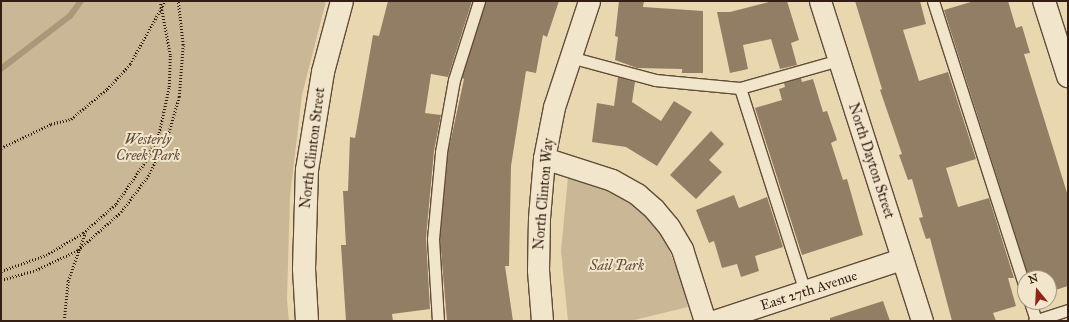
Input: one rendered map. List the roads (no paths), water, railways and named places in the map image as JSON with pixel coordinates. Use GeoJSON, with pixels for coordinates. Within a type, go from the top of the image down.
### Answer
{"type":"FeatureCollection","features":[{"type":"Feature","properties":{"kind":"street","name":"North Clinton Street"},"geometry":{"type":"LineString","coordinates":[[307,321],[304,269],[307,170],[323,72],[342,1]]}},
{"type":"Feature","properties":{"kind":"street","name":"North Clinton Way"},"geometry":{"type":"LineString","coordinates":[[542,321],[538,270],[539,225],[544,158],[554,107],[588,1]]}},
{"type":"Feature","properties":{"kind":"street","name":"North Dayton Street"},"geometry":{"type":"LineString","coordinates":[[820,1],[922,321]]}},
{"type":"Feature","properties":{"kind":"street"},"geometry":{"type":"LineString","coordinates":[[1044,1],[1068,76]]}},
{"type":"Feature","properties":{"kind":"street"},"geometry":{"type":"LineString","coordinates":[[544,158],[612,180],[637,194],[654,209],[669,227],[682,249],[705,321]]}},
{"type":"Feature","properties":{"kind":"street","name":"East 27th Avenue"},"geometry":{"type":"LineString","coordinates":[[714,321],[902,259]]}},
{"type":"Feature","properties":{"kind":"lane"},"geometry":{"type":"LineString","coordinates":[[438,321],[433,239],[441,152],[454,80],[479,1]]}},
{"type":"Feature","properties":{"kind":"lane"},"geometry":{"type":"LineString","coordinates":[[933,1],[1019,270]]}},
{"type":"Feature","properties":{"kind":"lane"},"geometry":{"type":"LineString","coordinates":[[570,57],[656,80],[740,88],[839,60]]}},
{"type":"Feature","properties":{"kind":"lane"},"geometry":{"type":"LineString","coordinates":[[740,88],[805,292]]}},
{"type":"Feature","properties":{"kind":"lane"},"geometry":{"type":"LineString","coordinates":[[1032,310],[1035,321],[1068,310]]}},
{"type":"Feature","properties":{"kind":"waterway"},"geometry":{"type":"LineString","coordinates":[[1,69],[70,16],[81,1]]}},
{"type":"Feature","properties":{"kind":"park label","name":"Westerly Creek Park"},"geometry":{"type":"Point","coordinates":[148,148]}},
{"type":"Feature","properties":{"kind":"park label","name":"Sail Park"},"geometry":{"type":"Point","coordinates":[617,266]}}]}
